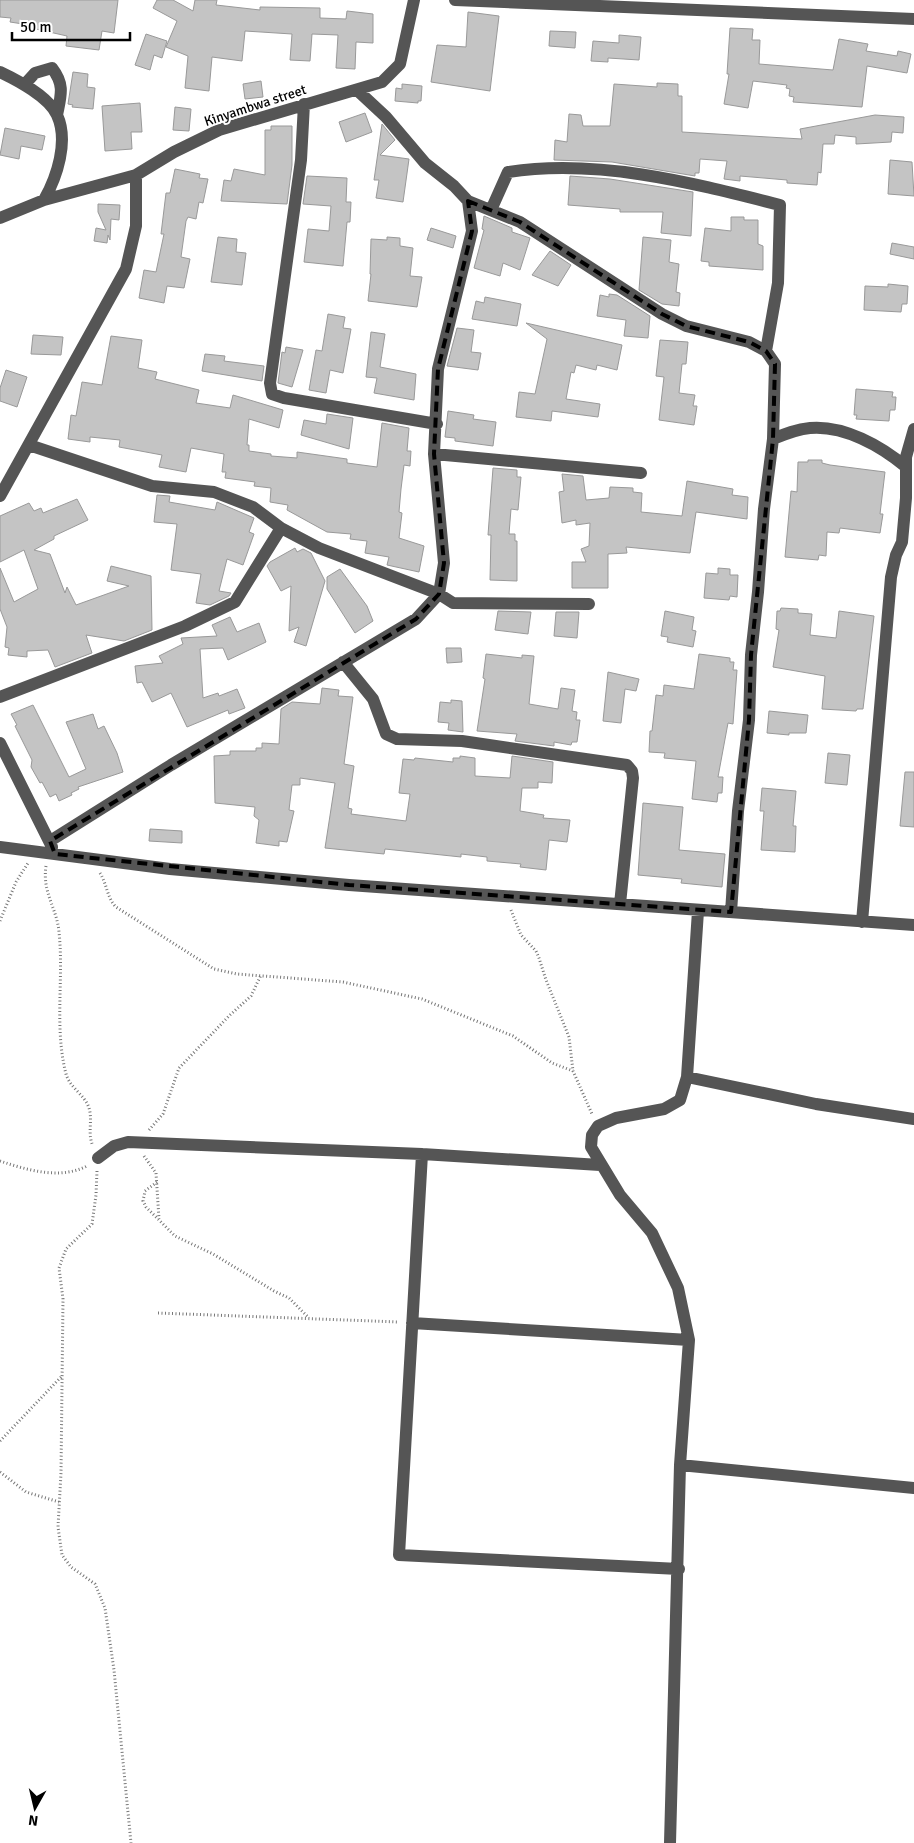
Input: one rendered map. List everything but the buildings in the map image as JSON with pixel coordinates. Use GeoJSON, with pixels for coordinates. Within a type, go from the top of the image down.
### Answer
{"type":"FeatureCollection","features":[{"type":"Feature","properties":{"kind":"street","name":"Kinyambwa street"},"geometry":{"type":"LineString","coordinates":[[0,218],[44,200],[136,174],[174,152],[219,130],[382,82],[400,64],[414,0]]}},
{"type":"Feature","properties":{"kind":"street"},"geometry":{"type":"LineString","coordinates":[[455,0],[766,6],[914,19]]}},
{"type":"Feature","properties":{"kind":"street"},"geometry":{"type":"LineString","coordinates":[[25,84],[35,73],[52,68],[60,78],[62,91],[58,115],[62,144],[56,179],[44,200]]}},
{"type":"Feature","properties":{"kind":"street"},"geometry":{"type":"LineString","coordinates":[[0,72],[25,84],[58,115]]}},
{"type":"Feature","properties":{"kind":"street"},"geometry":{"type":"LineString","coordinates":[[357,90],[386,118],[426,163],[454,186],[468,201],[520,222],[662,314],[686,326],[750,342],[766,351],[775,364],[773,439],[764,509],[758,592],[750,655],[749,720],[738,811],[731,912]]}},
{"type":"Feature","properties":{"kind":"street"},"geometry":{"type":"LineString","coordinates":[[304,104],[301,160],[270,383],[272,394],[284,398],[437,424]]}},
{"type":"Feature","properties":{"kind":"street"},"geometry":{"type":"LineString","coordinates":[[491,210],[508,172],[535,168],[582,168],[692,182],[780,205],[778,283],[766,351]]}},
{"type":"Feature","properties":{"kind":"street"},"geometry":{"type":"LineString","coordinates":[[0,496],[126,269],[136,226],[136,174]]}},
{"type":"Feature","properties":{"kind":"street"},"geometry":{"type":"LineString","coordinates":[[47,850],[171,765],[416,618],[438,594],[444,564],[434,454],[437,424],[438,370],[472,231],[468,201]]}},
{"type":"Feature","properties":{"kind":"street"},"geometry":{"type":"LineString","coordinates":[[773,439],[809,428],[830,428],[882,449],[906,467]]}},
{"type":"Feature","properties":{"kind":"street"},"geometry":{"type":"LineString","coordinates":[[862,922],[892,577],[896,555],[902,542],[908,446],[914,430]]}},
{"type":"Feature","properties":{"kind":"street"},"geometry":{"type":"LineString","coordinates":[[29,445],[152,486],[214,492],[253,507],[281,528],[319,548],[438,594],[453,603],[589,604]]}},
{"type":"Feature","properties":{"kind":"street"},"geometry":{"type":"LineString","coordinates":[[434,454],[641,473]]}},
{"type":"Feature","properties":{"kind":"street"},"geometry":{"type":"LineString","coordinates":[[0,697],[185,626],[235,602],[281,528]]}},
{"type":"Feature","properties":{"kind":"street"},"geometry":{"type":"LineString","coordinates":[[343,662],[373,699],[386,734],[396,739],[462,742],[627,765],[632,771],[632,778],[620,904]]}},
{"type":"Feature","properties":{"kind":"street"},"geometry":{"type":"LineString","coordinates":[[0,743],[47,850]]}},
{"type":"Feature","properties":{"kind":"street"},"geometry":{"type":"LineString","coordinates":[[0,847],[47,850],[91,859],[189,871],[698,911],[914,925]]}},
{"type":"Feature","properties":{"kind":"street"},"geometry":{"type":"LineString","coordinates":[[670,1843],[679,1570],[680,1465],[689,1340],[678,1288],[652,1234],[620,1195],[600,1165],[591,1147],[592,1135],[598,1126],[616,1118],[664,1109],[680,1100],[687,1077],[698,911]]}},
{"type":"Feature","properties":{"kind":"street"},"geometry":{"type":"LineString","coordinates":[[687,1077],[816,1104],[914,1119]]}},
{"type":"Feature","properties":{"kind":"street"},"geometry":{"type":"LineString","coordinates":[[98,1158],[114,1146],[140,1142],[422,1154],[600,1165]]}},
{"type":"Feature","properties":{"kind":"street"},"geometry":{"type":"LineString","coordinates":[[422,1154],[399,1555],[679,1570]]}},
{"type":"Feature","properties":{"kind":"street"},"geometry":{"type":"LineString","coordinates":[[412,1322],[689,1340]]}},
{"type":"Feature","properties":{"kind":"street"},"geometry":{"type":"LineString","coordinates":[[680,1465],[914,1488]]}},
{"type":"Feature","properties":{"kind":"path"},"geometry":{"type":"LineString","coordinates":[[0,921],[16,882],[47,850]]}},
{"type":"Feature","properties":{"kind":"path"},"geometry":{"type":"LineString","coordinates":[[47,850],[45,884],[60,935],[59,989],[62,1049],[68,1080],[88,1105],[91,1117],[90,1137],[98,1158],[92,1224],[71,1243],[60,1262],[63,1294],[58,1527],[62,1555],[71,1567],[94,1584],[105,1608],[114,1670],[131,1843]]}},
{"type":"Feature","properties":{"kind":"path"},"geometry":{"type":"LineString","coordinates":[[91,859],[104,880],[112,903],[116,908],[214,969],[225,973],[343,982],[422,999],[513,1036],[552,1063],[573,1071]]}},
{"type":"Feature","properties":{"kind":"path"},"geometry":{"type":"LineString","coordinates":[[501,895],[516,920],[521,935],[536,951],[539,958],[569,1037],[573,1071],[598,1126]]}},
{"type":"Feature","properties":{"kind":"path"},"geometry":{"type":"LineString","coordinates":[[159,1219],[156,1173],[141,1152],[140,1142],[163,1114],[179,1068],[251,996],[261,975]]}},
{"type":"Feature","properties":{"kind":"path"},"geometry":{"type":"LineString","coordinates":[[0,1161],[31,1170],[58,1172],[82,1169],[98,1158]]}},
{"type":"Feature","properties":{"kind":"path"},"geometry":{"type":"LineString","coordinates":[[157,1182],[145,1191],[143,1201],[146,1207],[175,1236],[213,1254],[289,1298],[309,1319]]}},
{"type":"Feature","properties":{"kind":"path"},"geometry":{"type":"LineString","coordinates":[[158,1313],[412,1322]]}},
{"type":"Feature","properties":{"kind":"path"},"geometry":{"type":"LineString","coordinates":[[0,1441],[61,1376]]}},
{"type":"Feature","properties":{"kind":"path"},"geometry":{"type":"LineString","coordinates":[[0,1472],[26,1492],[59,1502]]}},
{"type":"Feature","properties":{"kind":"highlighted area"},"geometry":{"type":"Polygon","coordinates":[[[468,201],[520,222],[662,314],[686,326],[749,342],[766,351],[775,364],[773,439],[751,655],[749,720],[731,912],[349,885],[55,854],[50,841],[416,619],[439,594],[444,563],[434,454],[438,369],[472,231],[468,201]]]}}]}
